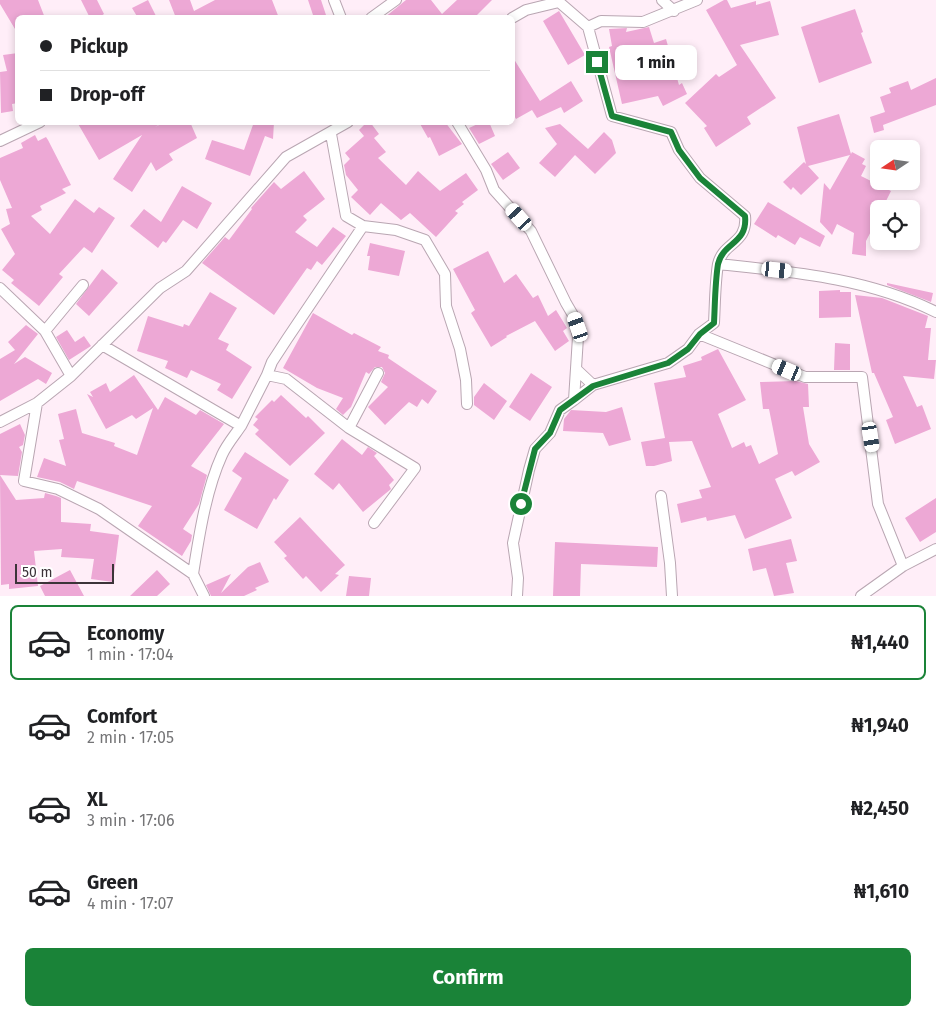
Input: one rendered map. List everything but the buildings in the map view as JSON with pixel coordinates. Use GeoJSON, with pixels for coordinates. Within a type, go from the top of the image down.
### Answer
{"type":"FeatureCollection","features":[{"type":"Feature","properties":{"kind":"street"},"geometry":{"type":"LineString","coordinates":[[334,0],[340,15]]}},
{"type":"Feature","properties":{"kind":"street"},"geometry":{"type":"LineString","coordinates":[[376,15],[396,0]]}},
{"type":"Feature","properties":{"kind":"street"},"geometry":{"type":"LineString","coordinates":[[662,0],[674,11]]}},
{"type":"Feature","properties":{"kind":"street"},"geometry":{"type":"LineString","coordinates":[[588,27],[601,21],[643,22],[674,11],[697,0]]}},
{"type":"Feature","properties":{"kind":"street"},"geometry":{"type":"LineString","coordinates":[[515,16],[526,10],[559,2],[588,27],[612,116],[668,130],[679,150],[700,178],[745,216],[746,227],[742,234],[728,247],[718,264],[714,323],[700,334],[688,349],[668,363],[593,386],[560,410],[550,433],[535,449],[513,543],[518,578],[517,596]]}},
{"type":"Feature","properties":{"kind":"street"},"geometry":{"type":"LineString","coordinates":[[0,142],[34,125]]}},
{"type":"Feature","properties":{"kind":"street"},"geometry":{"type":"LineString","coordinates":[[0,422],[37,403],[71,376],[160,288],[186,271],[286,158],[344,125]]}},
{"type":"Feature","properties":{"kind":"street"},"geometry":{"type":"LineString","coordinates":[[459,125],[486,170],[494,190],[531,231],[573,315],[578,337],[574,400]]}},
{"type":"Feature","properties":{"kind":"street"},"geometry":{"type":"LineString","coordinates":[[331,134],[346,216],[363,226],[396,230],[425,240],[445,274],[446,306],[460,349],[466,380],[466,404]]}},
{"type":"Feature","properties":{"kind":"street"},"geometry":{"type":"LineString","coordinates":[[193,574],[199,532],[222,454],[241,426],[272,362],[363,226]]}},
{"type":"Feature","properties":{"kind":"street"},"geometry":{"type":"LineString","coordinates":[[718,264],[796,272],[861,284],[912,300],[936,312]]}},
{"type":"Feature","properties":{"kind":"street"},"geometry":{"type":"LineString","coordinates":[[45,331],[83,285]]}},
{"type":"Feature","properties":{"kind":"street"},"geometry":{"type":"LineString","coordinates":[[0,288],[45,331],[71,376]]}},
{"type":"Feature","properties":{"kind":"street"},"geometry":{"type":"LineString","coordinates":[[700,334],[805,378],[862,378],[878,504],[903,566]]}},
{"type":"Feature","properties":{"kind":"street"},"geometry":{"type":"LineString","coordinates":[[102,345],[241,426]]}},
{"type":"Feature","properties":{"kind":"street"},"geometry":{"type":"LineString","coordinates":[[576,369],[593,386]]}},
{"type":"Feature","properties":{"kind":"street"},"geometry":{"type":"LineString","coordinates":[[349,428],[378,373]]}},
{"type":"Feature","properties":{"kind":"street"},"geometry":{"type":"LineString","coordinates":[[267,375],[286,379],[349,428],[415,468],[374,523]]}},
{"type":"Feature","properties":{"kind":"street"},"geometry":{"type":"LineString","coordinates":[[37,403],[24,481],[58,489],[99,510],[193,574],[204,596]]}},
{"type":"Feature","properties":{"kind":"street"},"geometry":{"type":"LineString","coordinates":[[661,496],[672,596]]}},
{"type":"Feature","properties":{"kind":"street"},"geometry":{"type":"LineString","coordinates":[[861,596],[903,566],[936,549]]}},
{"type":"Feature","properties":{"kind":"route"},"geometry":{"type":"LineString","coordinates":[[521,504],[535,449],[542,439],[550,433],[560,410],[593,386],[668,363],[688,349],[700,334],[714,323],[718,264],[728,247],[742,234],[746,227],[745,216],[700,178],[679,150],[671,132],[612,116],[597,62]]}}]}
